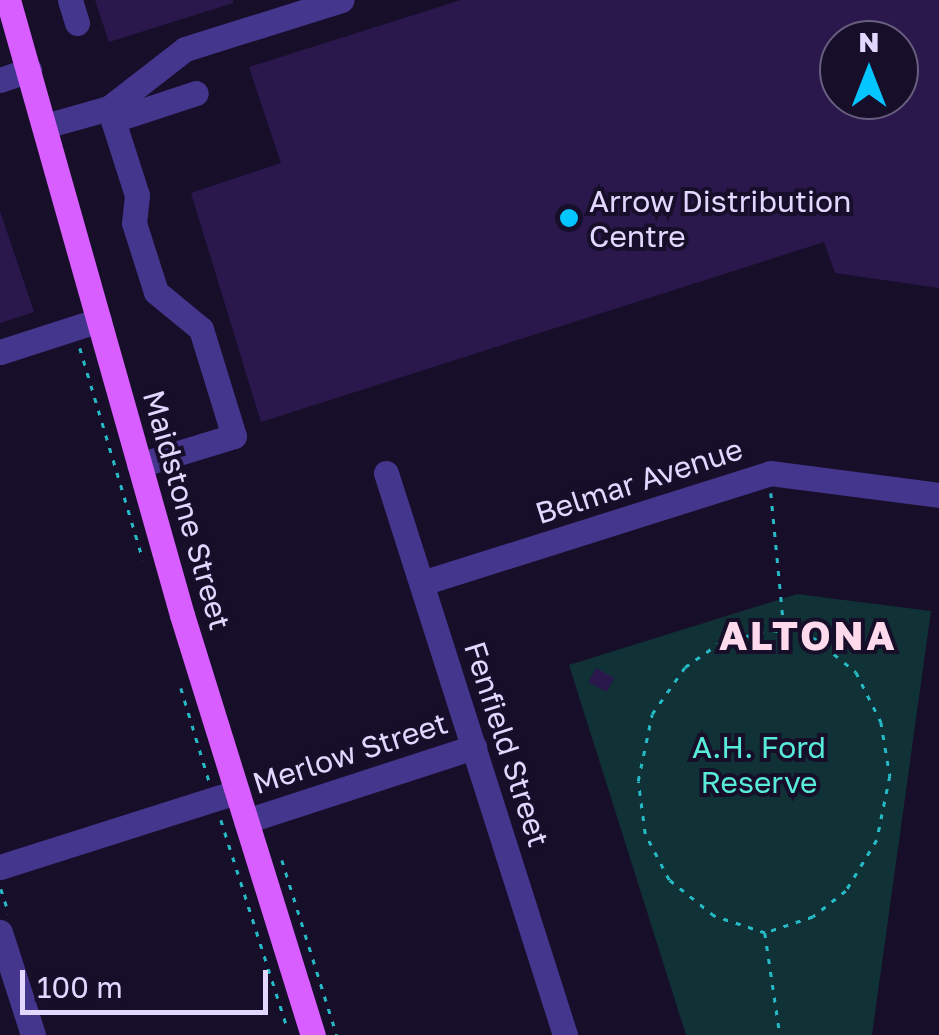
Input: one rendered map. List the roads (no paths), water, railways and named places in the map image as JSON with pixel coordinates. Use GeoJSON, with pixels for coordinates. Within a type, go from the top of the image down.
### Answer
{"type":"FeatureCollection","features":[{"type":"Feature","properties":{"kind":"main road","name":"Maidstone Street"},"geometry":{"type":"LineString","coordinates":[[7,8],[29,70],[237,792],[313,1035]]}},
{"type":"Feature","properties":{"kind":"street"},"geometry":{"type":"LineString","coordinates":[[111,114],[185,49],[340,0]]}},
{"type":"Feature","properties":{"kind":"street"},"geometry":{"type":"LineString","coordinates":[[0,80],[29,70]]}},
{"type":"Feature","properties":{"kind":"street"},"geometry":{"type":"LineString","coordinates":[[45,126],[196,93]]}},
{"type":"Feature","properties":{"kind":"street"},"geometry":{"type":"LineString","coordinates":[[111,114],[156,292],[201,330],[234,436],[140,465]]}},
{"type":"Feature","properties":{"kind":"street"},"geometry":{"type":"LineString","coordinates":[[0,352],[98,320]]}},
{"type":"Feature","properties":{"kind":"street","name":"Fenfield Street"},"geometry":{"type":"LineString","coordinates":[[386,474],[565,1035]]}},
{"type":"Feature","properties":{"kind":"street","name":"Belmar Avenue"},"geometry":{"type":"LineString","coordinates":[[422,583],[770,474],[939,495]]}},
{"type":"Feature","properties":{"kind":"street","name":"Merlow Street"},"geometry":{"type":"LineString","coordinates":[[246,821],[474,747]]}},
{"type":"Feature","properties":{"kind":"street"},"geometry":{"type":"LineString","coordinates":[[0,866],[237,792]]}},
{"type":"Feature","properties":{"kind":"street"},"geometry":{"type":"LineString","coordinates":[[0,932],[33,1035]]}},
{"type":"Feature","properties":{"kind":"place","name":"Arrow Distribution Centre"},"geometry":{"type":"Point","coordinates":[569,218]}},
{"type":"Feature","properties":{"kind":"district","name":"ALTONA"},"geometry":{"type":"Point","coordinates":[808,635]}},
{"type":"Feature","properties":{"kind":"park label","name":"A.H. Ford Reserve"},"geometry":{"type":"Point","coordinates":[759,764]}}]}
